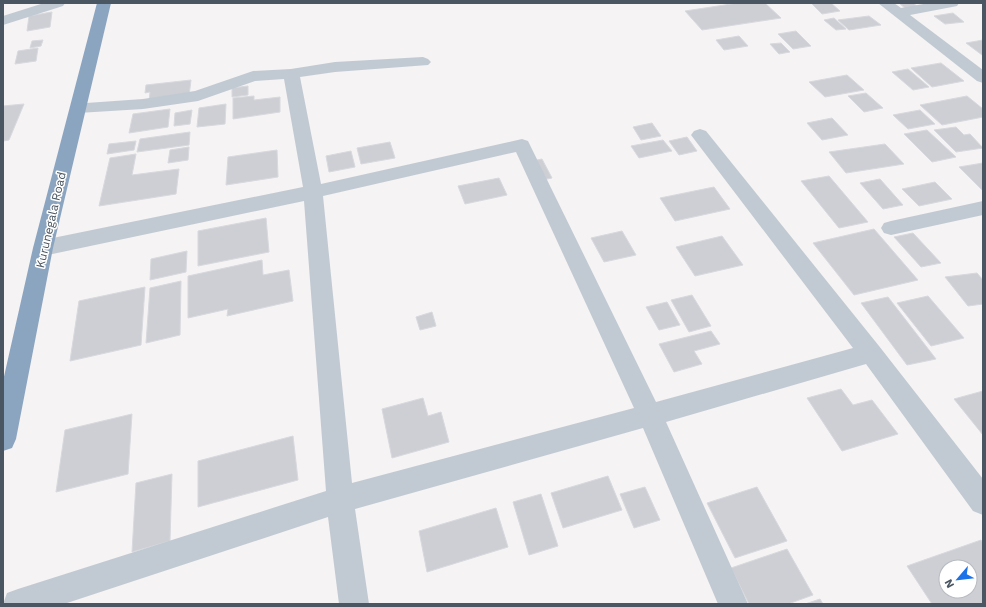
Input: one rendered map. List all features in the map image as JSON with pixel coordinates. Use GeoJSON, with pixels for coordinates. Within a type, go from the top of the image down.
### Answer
{"type":"FeatureCollection","features":[{"type":"Feature","properties":{"kind":"highway","name":"Kurunegala Road"},"geometry":{"type":"LineString","coordinates":[[3,439],[43,248],[104,3]]}},
{"type":"Feature","properties":{"kind":"street"},"geometry":{"type":"LineString","coordinates":[[3,21],[58,3]]}},
{"type":"Feature","properties":{"kind":"street"},"geometry":{"type":"LineString","coordinates":[[885,3],[983,78]]}},
{"type":"Feature","properties":{"kind":"street"},"geometry":{"type":"LineString","coordinates":[[898,13],[952,3]]}},
{"type":"Feature","properties":{"kind":"street"},"geometry":{"type":"LineString","coordinates":[[78,108],[143,104],[198,96],[253,76],[291,74],[335,67],[423,62]]}},
{"type":"Feature","properties":{"kind":"street"},"geometry":{"type":"LineString","coordinates":[[291,74],[313,192],[340,500],[354,604]]}},
{"type":"Feature","properties":{"kind":"street"},"geometry":{"type":"LineString","coordinates":[[700,135],[871,353],[983,501]]}},
{"type":"Feature","properties":{"kind":"street"},"geometry":{"type":"LineString","coordinates":[[43,248],[313,192],[522,145],[650,415],[733,604]]}},
{"type":"Feature","properties":{"kind":"street"},"geometry":{"type":"LineString","coordinates":[[891,228],[983,208]]}},
{"type":"Feature","properties":{"kind":"street"},"geometry":{"type":"LineString","coordinates":[[18,604],[340,500],[871,353]]}},
{"type":"Feature","properties":{"kind":"building"},"geometry":{"type":"Polygon","coordinates":[[[738,3],[765,3],[781,18],[702,30],[685,11],[738,3]]]}},
{"type":"Feature","properties":{"kind":"building"},"geometry":{"type":"Polygon","coordinates":[[[811,3],[831,3],[840,11],[822,14],[811,3]]]}},
{"type":"Feature","properties":{"kind":"building"},"geometry":{"type":"Polygon","coordinates":[[[899,3],[913,3],[918,7],[906,9],[899,3]]]}},
{"type":"Feature","properties":{"kind":"building"},"geometry":{"type":"Polygon","coordinates":[[[52,12],[50,27],[27,31],[29,16],[52,12]]]}},
{"type":"Feature","properties":{"kind":"building"},"geometry":{"type":"Polygon","coordinates":[[[953,13],[964,22],[945,24],[934,16],[953,13]]]}},
{"type":"Feature","properties":{"kind":"building"},"geometry":{"type":"Polygon","coordinates":[[[869,16],[881,25],[849,30],[838,20],[869,16]]]}},
{"type":"Feature","properties":{"kind":"building"},"geometry":{"type":"Polygon","coordinates":[[[834,18],[846,29],[836,30],[824,20],[834,18]]]}},
{"type":"Feature","properties":{"kind":"building"},"geometry":{"type":"Polygon","coordinates":[[[796,31],[811,46],[793,49],[778,34],[796,31]]]}},
{"type":"Feature","properties":{"kind":"building"},"geometry":{"type":"Polygon","coordinates":[[[739,36],[748,46],[724,50],[716,40],[739,36]]]}},
{"type":"Feature","properties":{"kind":"building"},"geometry":{"type":"Polygon","coordinates":[[[43,40],[41,46],[30,48],[32,41],[43,40]]]}},
{"type":"Feature","properties":{"kind":"building"},"geometry":{"type":"Polygon","coordinates":[[[983,40],[982,55],[966,43],[983,40]]]}},
{"type":"Feature","properties":{"kind":"building"},"geometry":{"type":"Polygon","coordinates":[[[781,43],[790,52],[779,54],[770,44],[781,43]]]}},
{"type":"Feature","properties":{"kind":"building"},"geometry":{"type":"Polygon","coordinates":[[[38,48],[36,61],[15,64],[18,51],[38,48]]]}},
{"type":"Feature","properties":{"kind":"building"},"geometry":{"type":"Polygon","coordinates":[[[941,63],[964,81],[932,87],[911,68],[941,63]]]}},
{"type":"Feature","properties":{"kind":"building"},"geometry":{"type":"Polygon","coordinates":[[[908,69],[929,87],[913,90],[892,72],[908,69]]]}},
{"type":"Feature","properties":{"kind":"building"},"geometry":{"type":"Polygon","coordinates":[[[847,75],[864,90],[825,97],[809,82],[847,75]]]}},
{"type":"Feature","properties":{"kind":"building"},"geometry":{"type":"Polygon","coordinates":[[[191,80],[189,96],[149,101],[150,92],[145,93],[146,85],[191,80]]]}},
{"type":"Feature","properties":{"kind":"building"},"geometry":{"type":"Polygon","coordinates":[[[248,86],[248,95],[232,97],[232,88],[248,86]]]}},
{"type":"Feature","properties":{"kind":"building"},"geometry":{"type":"Polygon","coordinates":[[[866,93],[883,108],[864,112],[848,96],[866,93]]]}},
{"type":"Feature","properties":{"kind":"building"},"geometry":{"type":"Polygon","coordinates":[[[254,96],[254,100],[280,97],[280,112],[233,119],[233,98],[254,96]]]}},
{"type":"Feature","properties":{"kind":"building"},"geometry":{"type":"Polygon","coordinates":[[[967,96],[983,109],[983,117],[942,125],[920,105],[967,96]]]}},
{"type":"Feature","properties":{"kind":"building"},"geometry":{"type":"Polygon","coordinates":[[[24,104],[9,140],[3,141],[3,106],[24,104]]]}},
{"type":"Feature","properties":{"kind":"building"},"geometry":{"type":"Polygon","coordinates":[[[226,104],[225,124],[197,127],[199,108],[226,104]]]}},
{"type":"Feature","properties":{"kind":"building"},"geometry":{"type":"Polygon","coordinates":[[[170,109],[168,127],[129,133],[133,114],[170,109]]]}},
{"type":"Feature","properties":{"kind":"building"},"geometry":{"type":"Polygon","coordinates":[[[192,110],[190,124],[174,126],[175,113],[192,110]]]}},
{"type":"Feature","properties":{"kind":"building"},"geometry":{"type":"Polygon","coordinates":[[[920,110],[935,124],[908,129],[893,115],[920,110]]]}},
{"type":"Feature","properties":{"kind":"building"},"geometry":{"type":"Polygon","coordinates":[[[832,118],[848,135],[822,140],[807,123],[832,118]]]}},
{"type":"Feature","properties":{"kind":"building"},"geometry":{"type":"Polygon","coordinates":[[[652,123],[661,136],[641,140],[633,127],[652,123]]]}},
{"type":"Feature","properties":{"kind":"building"},"geometry":{"type":"Polygon","coordinates":[[[956,127],[964,135],[970,134],[983,148],[956,152],[934,130],[956,127]]]}},
{"type":"Feature","properties":{"kind":"building"},"geometry":{"type":"Polygon","coordinates":[[[927,130],[956,157],[932,162],[904,134],[927,130]]]}},
{"type":"Feature","properties":{"kind":"building"},"geometry":{"type":"Polygon","coordinates":[[[190,132],[189,145],[137,152],[140,139],[190,132]]]}},
{"type":"Feature","properties":{"kind":"building"},"geometry":{"type":"Polygon","coordinates":[[[687,137],[697,151],[679,155],[669,141],[687,137]]]}},
{"type":"Feature","properties":{"kind":"building"},"geometry":{"type":"Polygon","coordinates":[[[663,140],[672,151],[639,158],[631,146],[663,140]]]}},
{"type":"Feature","properties":{"kind":"building"},"geometry":{"type":"Polygon","coordinates":[[[136,141],[134,150],[107,154],[109,144],[136,141]]]}},
{"type":"Feature","properties":{"kind":"building"},"geometry":{"type":"Polygon","coordinates":[[[390,142],[395,158],[361,164],[357,148],[390,142]]]}},
{"type":"Feature","properties":{"kind":"building"},"geometry":{"type":"Polygon","coordinates":[[[885,144],[904,164],[846,173],[829,152],[885,144]]]}},
{"type":"Feature","properties":{"kind":"building"},"geometry":{"type":"Polygon","coordinates":[[[189,147],[188,160],[168,163],[170,150],[189,147]]]}},
{"type":"Feature","properties":{"kind":"building"},"geometry":{"type":"Polygon","coordinates":[[[277,150],[278,177],[226,185],[228,157],[277,150]]]}},
{"type":"Feature","properties":{"kind":"building"},"geometry":{"type":"Polygon","coordinates":[[[351,151],[355,167],[329,172],[326,156],[351,151]]]}},
{"type":"Feature","properties":{"kind":"building"},"geometry":{"type":"Polygon","coordinates":[[[136,154],[132,175],[179,169],[176,194],[99,206],[110,158],[136,154]]]}},
{"type":"Feature","properties":{"kind":"building"},"geometry":{"type":"Polygon","coordinates":[[[542,159],[552,178],[542,180],[532,161],[542,159]]]}},
{"type":"Feature","properties":{"kind":"building"},"geometry":{"type":"Polygon","coordinates":[[[983,163],[983,191],[959,167],[983,163]]]}},
{"type":"Feature","properties":{"kind":"building"},"geometry":{"type":"Polygon","coordinates":[[[829,176],[868,222],[839,228],[801,181],[829,176]]]}},
{"type":"Feature","properties":{"kind":"building"},"geometry":{"type":"Polygon","coordinates":[[[499,178],[507,195],[465,204],[458,186],[499,178]]]}},
{"type":"Feature","properties":{"kind":"building"},"geometry":{"type":"Polygon","coordinates":[[[880,179],[903,205],[883,209],[860,183],[880,179]]]}},
{"type":"Feature","properties":{"kind":"building"},"geometry":{"type":"Polygon","coordinates":[[[935,182],[952,199],[919,206],[902,189],[935,182]]]}},
{"type":"Feature","properties":{"kind":"building"},"geometry":{"type":"Polygon","coordinates":[[[714,187],[730,209],[675,221],[660,198],[714,187]]]}},
{"type":"Feature","properties":{"kind":"building"},"geometry":{"type":"Polygon","coordinates":[[[266,218],[269,252],[198,266],[198,231],[266,218]]]}},
{"type":"Feature","properties":{"kind":"building"},"geometry":{"type":"Polygon","coordinates":[[[874,229],[918,280],[854,295],[813,243],[874,229]]]}},
{"type":"Feature","properties":{"kind":"building"},"geometry":{"type":"Polygon","coordinates":[[[622,231],[636,255],[604,262],[591,238],[622,231]]]}},
{"type":"Feature","properties":{"kind":"building"},"geometry":{"type":"Polygon","coordinates":[[[913,233],[941,263],[921,267],[894,237],[913,233]]]}},
{"type":"Feature","properties":{"kind":"building"},"geometry":{"type":"Polygon","coordinates":[[[722,236],[743,265],[695,276],[676,247],[722,236]]]}},
{"type":"Feature","properties":{"kind":"building"},"geometry":{"type":"Polygon","coordinates":[[[187,251],[186,272],[150,280],[151,259],[187,251]]]}},
{"type":"Feature","properties":{"kind":"building"},"geometry":{"type":"Polygon","coordinates":[[[262,260],[263,275],[289,270],[293,301],[227,316],[228,309],[188,318],[188,276],[262,260]]]}},
{"type":"Feature","properties":{"kind":"building"},"geometry":{"type":"Polygon","coordinates":[[[977,273],[983,280],[983,304],[968,306],[945,277],[977,273]]]}},
{"type":"Feature","properties":{"kind":"building"},"geometry":{"type":"Polygon","coordinates":[[[181,281],[180,335],[146,343],[150,288],[181,281]]]}},
{"type":"Feature","properties":{"kind":"building"},"geometry":{"type":"Polygon","coordinates":[[[145,287],[141,345],[70,361],[79,301],[145,287]]]}},
{"type":"Feature","properties":{"kind":"building"},"geometry":{"type":"Polygon","coordinates":[[[692,295],[711,326],[689,332],[671,300],[692,295]]]}},
{"type":"Feature","properties":{"kind":"building"},"geometry":{"type":"Polygon","coordinates":[[[928,296],[964,338],[931,346],[897,303],[928,296]]]}},
{"type":"Feature","properties":{"kind":"building"},"geometry":{"type":"Polygon","coordinates":[[[888,297],[936,359],[907,365],[861,303],[888,297]]]}},
{"type":"Feature","properties":{"kind":"building"},"geometry":{"type":"Polygon","coordinates":[[[667,302],[680,325],[659,330],[646,307],[667,302]]]}},
{"type":"Feature","properties":{"kind":"building"},"geometry":{"type":"Polygon","coordinates":[[[432,312],[436,326],[420,330],[416,317],[432,312]]]}},
{"type":"Feature","properties":{"kind":"building"},"geometry":{"type":"Polygon","coordinates":[[[711,331],[720,344],[694,351],[702,364],[674,372],[659,344],[711,331]]]}},
{"type":"Feature","properties":{"kind":"building"},"geometry":{"type":"Polygon","coordinates":[[[841,389],[853,405],[872,400],[898,434],[842,451],[807,398],[841,389]]]}},
{"type":"Feature","properties":{"kind":"building"},"geometry":{"type":"Polygon","coordinates":[[[983,391],[983,435],[954,399],[983,391]]]}},
{"type":"Feature","properties":{"kind":"building"},"geometry":{"type":"Polygon","coordinates":[[[423,398],[428,416],[441,412],[449,442],[392,458],[382,409],[423,398]]]}},
{"type":"Feature","properties":{"kind":"building"},"geometry":{"type":"Polygon","coordinates":[[[132,414],[128,474],[56,492],[65,430],[132,414]]]}},
{"type":"Feature","properties":{"kind":"building"},"geometry":{"type":"Polygon","coordinates":[[[293,436],[298,480],[198,507],[198,461],[293,436]]]}},
{"type":"Feature","properties":{"kind":"building"},"geometry":{"type":"Polygon","coordinates":[[[172,474],[170,541],[132,552],[136,483],[172,474]]]}},
{"type":"Feature","properties":{"kind":"building"},"geometry":{"type":"Polygon","coordinates":[[[608,476],[622,510],[563,528],[551,493],[608,476]]]}},
{"type":"Feature","properties":{"kind":"building"},"geometry":{"type":"Polygon","coordinates":[[[645,487],[660,520],[634,528],[620,494],[645,487]]]}},
{"type":"Feature","properties":{"kind":"building"},"geometry":{"type":"Polygon","coordinates":[[[757,487],[787,541],[735,558],[707,503],[757,487]]]}},
{"type":"Feature","properties":{"kind":"building"},"geometry":{"type":"Polygon","coordinates":[[[541,494],[558,546],[529,555],[513,502],[541,494]]]}},
{"type":"Feature","properties":{"kind":"building"},"geometry":{"type":"Polygon","coordinates":[[[496,508],[508,547],[427,572],[419,531],[496,508]]]}},
{"type":"Feature","properties":{"kind":"building"},"geometry":{"type":"Polygon","coordinates":[[[981,540],[983,543],[983,603],[932,604],[907,566],[981,540]]]}},
{"type":"Feature","properties":{"kind":"building"},"geometry":{"type":"Polygon","coordinates":[[[787,549],[813,595],[788,604],[749,604],[731,568],[787,549]]]}},
{"type":"Feature","properties":{"kind":"building"},"geometry":{"type":"Polygon","coordinates":[[[820,599],[823,604],[805,604],[820,599]]]}}]}
